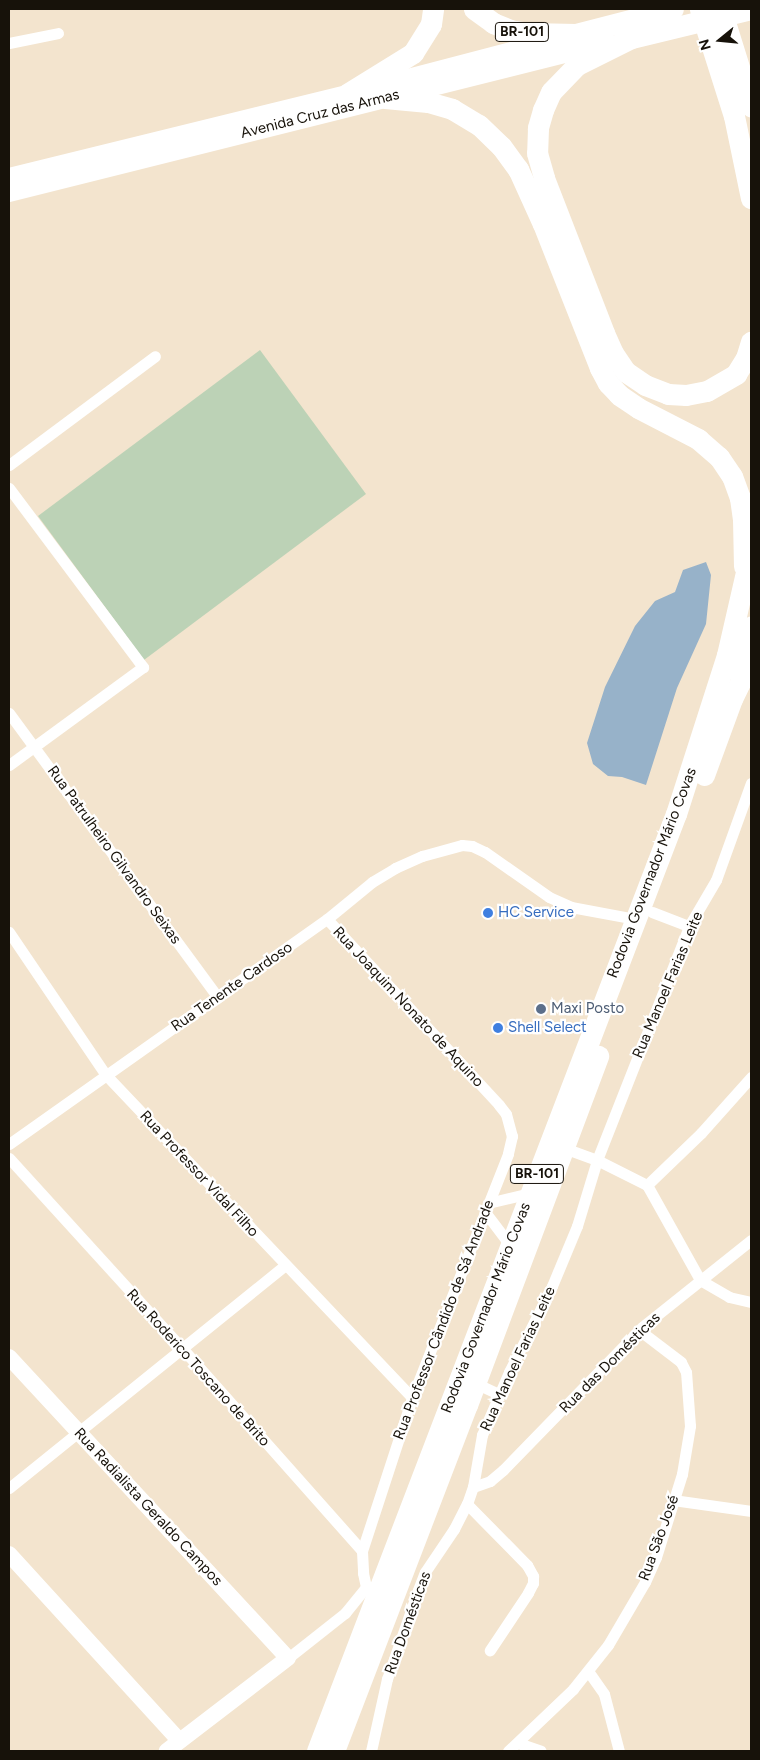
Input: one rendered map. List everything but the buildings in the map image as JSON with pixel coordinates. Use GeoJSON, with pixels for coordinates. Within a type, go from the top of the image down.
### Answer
{"type":"FeatureCollection","features":[{"type":"Feature","properties":{"kind":"highway"},"geometry":{"type":"LineString","coordinates":[[346,94],[413,53],[431,24],[433,9]]}},
{"type":"Feature","properties":{"kind":"highway","name":"BR-101"},"geometry":{"type":"LineString","coordinates":[[474,9],[493,23],[510,30],[528,33],[576,34],[673,9]]}},
{"type":"Feature","properties":{"kind":"highway"},"geometry":{"type":"LineString","coordinates":[[700,9],[734,116],[750,191]]}},
{"type":"Feature","properties":{"kind":"highway"},"geometry":{"type":"LineString","coordinates":[[721,9],[751,106]]}},
{"type":"Feature","properties":{"kind":"highway"},"geometry":{"type":"LineString","coordinates":[[751,9],[631,38],[577,65],[561,80],[543,110],[538,128],[537,153],[544,178],[601,324],[613,353],[626,372],[645,385],[668,394],[686,395],[707,391],[724,383],[736,374],[746,358],[751,342]]}},
{"type":"Feature","properties":{"kind":"highway"},"geometry":{"type":"LineString","coordinates":[[385,98],[428,102],[452,109],[479,125],[501,146],[518,169],[543,224],[600,368],[608,383],[619,395],[638,408],[698,439],[719,457],[732,476],[740,498],[745,542],[742,592]]}},
{"type":"Feature","properties":{"kind":"highway","name":"Rodovia Governador Mário Covas"},"geometry":{"type":"LineString","coordinates":[[334,1751],[564,1148],[644,916],[706,724],[742,592],[751,550]]}},
{"type":"Feature","properties":{"kind":"highway"},"geometry":{"type":"LineString","coordinates":[[732,699],[751,627]]}},
{"type":"Feature","properties":{"kind":"highway"},"geometry":{"type":"LineString","coordinates":[[732,699],[750,664]]}},
{"type":"Feature","properties":{"kind":"highway","name":"Rodovia Governador Mário Covas"},"geometry":{"type":"LineString","coordinates":[[318,1751],[372,1590],[530,1193],[732,699]]}},
{"type":"Feature","properties":{"kind":"main road","name":"Avenida Cruz das Armas"},"geometry":{"type":"LineString","coordinates":[[9,177],[346,94],[576,34]]}},
{"type":"Feature","properties":{"kind":"main road","name":"Avenida Cruz das Armas"},"geometry":{"type":"LineString","coordinates":[[9,193],[631,38]]}},
{"type":"Feature","properties":{"kind":"street"},"geometry":{"type":"LineString","coordinates":[[9,43],[58,33]]}},
{"type":"Feature","properties":{"kind":"street"},"geometry":{"type":"LineString","coordinates":[[9,465],[155,356]]}},
{"type":"Feature","properties":{"kind":"street"},"geometry":{"type":"LineString","coordinates":[[9,488],[143,666],[9,766]]}},
{"type":"Feature","properties":{"kind":"street","name":"Rua Patrulheiro Gilvandro Seixas"},"geometry":{"type":"LineString","coordinates":[[9,713],[218,997]]}},
{"type":"Feature","properties":{"kind":"street","name":"Rua Manoel Farias Leite"},"geometry":{"type":"LineString","coordinates":[[467,1504],[473,1487],[482,1435],[499,1394],[552,1286],[577,1226],[597,1160],[689,926],[716,880],[751,783]]}},
{"type":"Feature","properties":{"kind":"street","name":"Rua Tenente Cardoso"},"geometry":{"type":"LineString","coordinates":[[9,1144],[327,919],[372,882],[395,868],[422,856],[462,845],[485,852],[549,897],[571,907],[644,916]]}},
{"type":"Feature","properties":{"kind":"street"},"geometry":{"type":"LineString","coordinates":[[644,916],[689,926]]}},
{"type":"Feature","properties":{"kind":"street","name":"Rua Joaquim Nonato de Aquino"},"geometry":{"type":"LineString","coordinates":[[327,919],[488,1095]]}},
{"type":"Feature","properties":{"kind":"street","name":"Rua Professor Vidal Filho"},"geometry":{"type":"LineString","coordinates":[[9,932],[106,1075],[412,1398]]}},
{"type":"Feature","properties":{"kind":"street"},"geometry":{"type":"LineString","coordinates":[[647,1185],[701,1133],[751,1077]]}},
{"type":"Feature","properties":{"kind":"street","name":"Rua Professor Cândido de Sá Andrade"},"geometry":{"type":"LineString","coordinates":[[362,1551],[412,1398],[508,1154],[512,1136],[506,1114],[488,1095]]}},
{"type":"Feature","properties":{"kind":"street"},"geometry":{"type":"LineString","coordinates":[[564,1148],[597,1160],[647,1185],[700,1280],[729,1297],[751,1302]]}},
{"type":"Feature","properties":{"kind":"street","name":"Rua Roderico Toscano de Brito"},"geometry":{"type":"LineString","coordinates":[[9,1158],[182,1348],[362,1551]]}},
{"type":"Feature","properties":{"kind":"street"},"geometry":{"type":"LineString","coordinates":[[510,1245],[487,1207],[530,1193]]}},
{"type":"Feature","properties":{"kind":"street","name":"Rua das Domésticas"},"geometry":{"type":"LineString","coordinates":[[473,1487],[490,1481],[503,1470],[639,1330],[751,1240]]}},
{"type":"Feature","properties":{"kind":"street"},"geometry":{"type":"LineString","coordinates":[[9,1488],[285,1265]]}},
{"type":"Feature","properties":{"kind":"street","name":"Rua São José"},"geometry":{"type":"LineString","coordinates":[[508,1751],[588,1672],[608,1645],[646,1582],[656,1557],[688,1450],[690,1426],[688,1382],[681,1362],[639,1330]]}},
{"type":"Feature","properties":{"kind":"street","name":"Rua Radialista Geraldo Campos"},"geometry":{"type":"LineString","coordinates":[[9,1357],[288,1658]]}},
{"type":"Feature","properties":{"kind":"street"},"geometry":{"type":"LineString","coordinates":[[475,1383],[499,1394]]}},
{"type":"Feature","properties":{"kind":"street"},"geometry":{"type":"LineString","coordinates":[[673,1500],[751,1511]]}},
{"type":"Feature","properties":{"kind":"street"},"geometry":{"type":"LineString","coordinates":[[467,1504],[527,1565],[533,1576],[533,1583],[528,1592],[490,1650]]}},
{"type":"Feature","properties":{"kind":"street","name":"Rua Domésticas"},"geometry":{"type":"LineString","coordinates":[[371,1751],[387,1679],[425,1572],[454,1529],[467,1504]]}},
{"type":"Feature","properties":{"kind":"street"},"geometry":{"type":"LineString","coordinates":[[167,1751],[288,1658],[372,1590],[362,1573],[362,1551]]}},
{"type":"Feature","properties":{"kind":"street"},"geometry":{"type":"LineString","coordinates":[[9,1554],[180,1741]]}},
{"type":"Feature","properties":{"kind":"street"},"geometry":{"type":"LineString","coordinates":[[588,1672],[604,1694],[619,1751]]}},
{"type":"Feature","properties":{"kind":"street"},"geometry":{"type":"LineString","coordinates":[[518,1743],[541,1751]]}},
{"type":"Feature","properties":{"kind":"green space"},"geometry":{"type":"Polygon","coordinates":[[[260,350],[366,494],[144,660],[38,516],[260,350]]]}},
{"type":"Feature","properties":{"kind":"water"},"geometry":{"type":"Polygon","coordinates":[[[706,562],[711,575],[706,624],[677,688],[646,785],[622,777],[608,776],[593,764],[587,743],[605,687],[635,626],[655,601],[675,592],[683,570],[706,562]]]}},
{"type":"Feature","properties":{"kind":"place","name":"HC Service"},"geometry":{"type":"Point","coordinates":[488,913]}},
{"type":"Feature","properties":{"kind":"place","name":"Maxi Posto"},"geometry":{"type":"Point","coordinates":[541,1009]}},
{"type":"Feature","properties":{"kind":"place","name":"Shell Select"},"geometry":{"type":"Point","coordinates":[498,1028]}}]}
